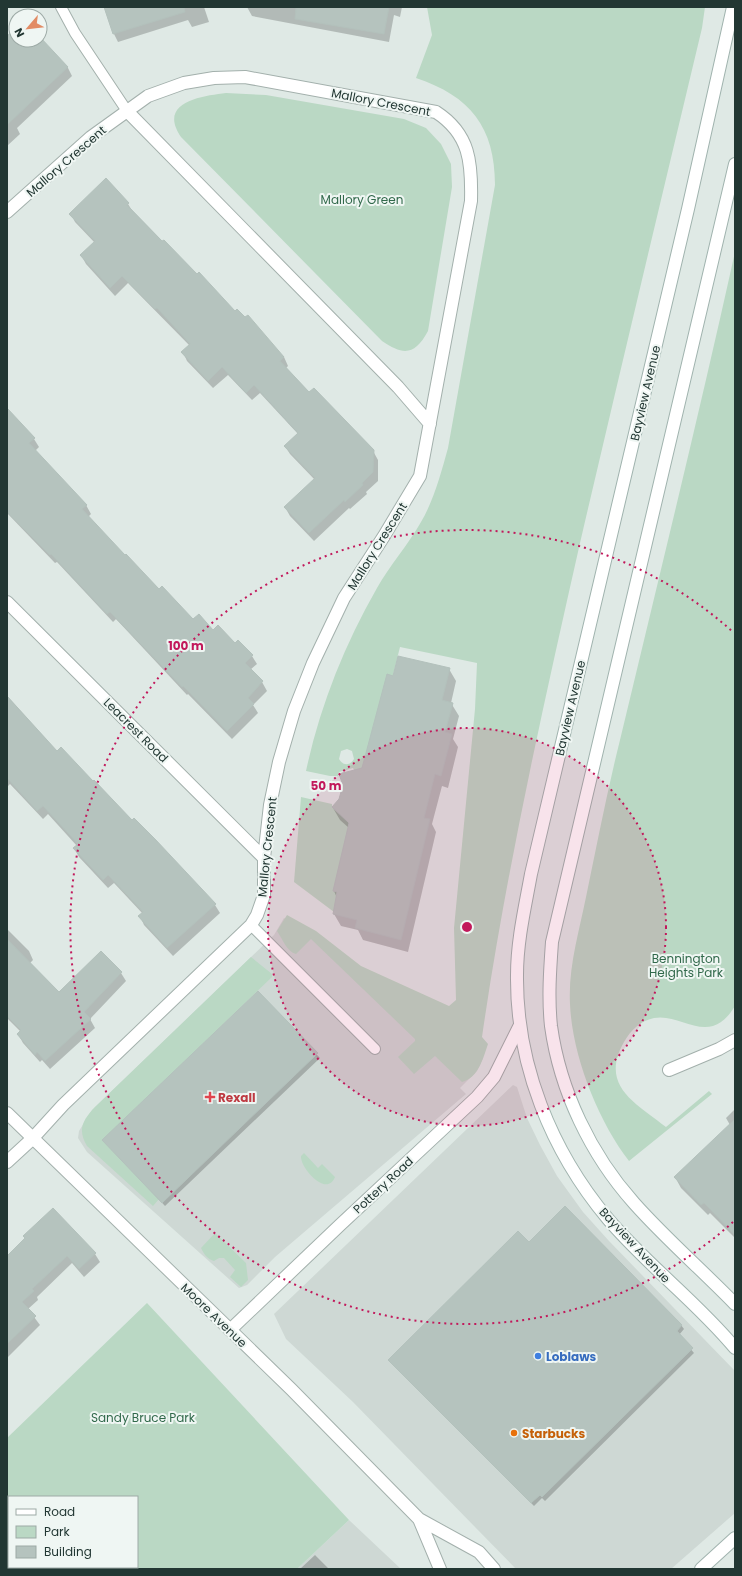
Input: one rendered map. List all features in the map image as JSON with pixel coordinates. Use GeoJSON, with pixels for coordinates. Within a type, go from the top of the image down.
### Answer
{"type":"FeatureCollection","features":[{"type":"Feature","properties":{"kind":"street","name":"Bayview Avenue"},"geometry":{"type":"LineString","coordinates":[[733,7],[690,201],[531,874],[522,924],[517,975],[519,1027],[530,1075],[545,1118],[575,1173],[608,1219],[735,1348]]}},
{"type":"Feature","properties":{"kind":"street","name":"Mallory Crescent"},"geometry":{"type":"LineString","coordinates":[[7,212],[91,137],[148,96],[184,83],[214,78],[246,77],[436,112],[454,126],[462,138],[470,162],[471,201],[420,476],[344,598],[307,677],[294,711],[279,762],[270,805],[264,858],[264,896],[257,915],[251,925],[63,1104],[32,1139],[7,1162]]}},
{"type":"Feature","properties":{"kind":"street"},"geometry":{"type":"LineString","coordinates":[[127,110],[398,387],[430,424]]}},
{"type":"Feature","properties":{"kind":"street"},"geometry":{"type":"LineString","coordinates":[[735,164],[552,942],[549,994],[551,1026],[560,1068],[574,1109],[602,1161],[634,1203],[735,1304]]}},
{"type":"Feature","properties":{"kind":"street","name":"Leacrest Road"},"geometry":{"type":"LineString","coordinates":[[7,602],[264,858]]}},
{"type":"Feature","properties":{"kind":"street","name":"Pottery Road"},"geometry":{"type":"LineString","coordinates":[[230,1330],[340,1225],[478,1097],[494,1077],[519,1027]]}},
{"type":"Feature","properties":{"kind":"street"},"geometry":{"type":"LineString","coordinates":[[669,1070],[719,1049],[735,1040]]}},
{"type":"Feature","properties":{"kind":"street","name":"Moore Avenue"},"geometry":{"type":"LineString","coordinates":[[7,1113],[32,1139],[312,1409],[419,1519],[479,1552],[494,1569]]}},
{"type":"Feature","properties":{"kind":"street","name":"Moore Avenue"},"geometry":{"type":"LineString","coordinates":[[419,1519],[440,1569]]}},
{"type":"Feature","properties":{"kind":"street"},"geometry":{"type":"LineString","coordinates":[[701,1569],[735,1538]]}},
{"type":"Feature","properties":{"kind":"lane"},"geometry":{"type":"LineString","coordinates":[[61,7],[75,33],[127,110]]}},
{"type":"Feature","properties":{"kind":"lane"},"geometry":{"type":"LineString","coordinates":[[251,925],[375,1049]]}},
{"type":"Feature","properties":{"kind":"shaded area"},"geometry":{"type":"Polygon","coordinates":[[[284,918],[312,933],[480,1052],[483,1058],[477,1071],[460,1088],[466,1094],[275,1257],[247,1285],[239,1288],[87,1152],[78,1138],[79,1131],[92,1110],[274,935],[284,918]]]}},
{"type":"Feature","properties":{"kind":"shaded area"},"geometry":{"type":"Polygon","coordinates":[[[513,1085],[517,1087],[527,1118],[557,1176],[583,1212],[609,1241],[735,1371],[735,1513],[671,1569],[516,1569],[353,1402],[286,1339],[274,1314],[513,1085]]]}},
{"type":"Feature","properties":{"kind":"shaded area"},"geometry":{"type":"Polygon","coordinates":[[[349,1520],[401,1569],[297,1569],[349,1520]]]}},
{"type":"Feature","properties":{"kind":"green space"},"geometry":{"type":"Polygon","coordinates":[[[427,7],[705,7],[702,28],[580,543],[526,789],[502,913],[482,1037],[488,1044],[482,1062],[476,1072],[468,1080],[462,1082],[435,1056],[414,1074],[398,1057],[415,1041],[415,1039],[311,939],[296,954],[287,948],[277,931],[287,915],[316,931],[361,966],[449,1006],[456,1000],[454,928],[475,709],[477,663],[400,647],[372,759],[365,757],[363,770],[355,772],[353,768],[339,772],[338,776],[330,776],[306,771],[318,723],[334,677],[354,632],[382,580],[426,514],[437,486],[448,448],[495,185],[494,164],[490,146],[484,130],[476,116],[465,104],[451,94],[435,85],[416,78],[432,35],[427,7]],[[347,749],[341,751],[339,759],[342,763],[351,763],[354,759],[352,751],[347,749]]]}},
{"type":"Feature","properties":{"kind":"green space","name":"Mallory Green"},"geometry":{"type":"Polygon","coordinates":[[[226,93],[266,95],[404,119],[426,128],[441,144],[451,164],[452,187],[428,331],[414,349],[403,351],[382,341],[181,137],[175,125],[175,116],[178,108],[195,99],[226,93]]]}},
{"type":"Feature","properties":{"kind":"green space","name":"Bennington Heights Park"},"geometry":{"type":"Polygon","coordinates":[[[735,252],[735,1006],[723,1020],[717,1025],[713,1026],[706,1027],[691,1025],[661,1017],[649,1019],[633,1030],[624,1042],[617,1057],[616,1070],[618,1082],[624,1092],[633,1101],[666,1127],[709,1091],[712,1094],[629,1161],[607,1127],[597,1107],[581,1066],[572,1024],[570,1004],[572,964],[611,779],[735,252]]]}},
{"type":"Feature","properties":{"kind":"green space"},"geometry":{"type":"Polygon","coordinates":[[[301,797],[332,804],[332,806],[343,815],[358,813],[334,912],[294,882],[301,797]]]}},
{"type":"Feature","properties":{"kind":"green space"},"geometry":{"type":"Polygon","coordinates":[[[251,957],[272,974],[272,977],[103,1140],[159,1199],[153,1206],[87,1146],[82,1135],[83,1125],[87,1116],[95,1107],[251,957]]]}},
{"type":"Feature","properties":{"kind":"green space"},"geometry":{"type":"Polygon","coordinates":[[[304,1153],[318,1168],[322,1164],[335,1177],[331,1183],[320,1183],[309,1173],[302,1161],[301,1156],[304,1153]]]}},
{"type":"Feature","properties":{"kind":"green space"},"geometry":{"type":"Polygon","coordinates":[[[215,1233],[246,1263],[248,1280],[241,1287],[230,1277],[235,1270],[224,1258],[219,1258],[214,1261],[209,1259],[201,1248],[215,1233]]]}},
{"type":"Feature","properties":{"kind":"green space","name":"Sandy Bruce Park"},"geometry":{"type":"Polygon","coordinates":[[[147,1303],[349,1520],[297,1569],[7,1569],[7,1438],[147,1303]]]}},
{"type":"Feature","properties":{"kind":"building"},"geometry":{"type":"Polygon","coordinates":[[[104,7],[184,7],[185,12],[113,34],[104,7]]]}},
{"type":"Feature","properties":{"kind":"building"},"geometry":{"type":"Polygon","coordinates":[[[296,7],[389,7],[384,34],[295,19],[296,7]]]}},
{"type":"Feature","properties":{"kind":"building"},"geometry":{"type":"Polygon","coordinates":[[[8,35],[8,48],[48,48],[48,46],[68,67],[7,125],[8,35]]]}},
{"type":"Feature","properties":{"kind":"building"},"geometry":{"type":"Polygon","coordinates":[[[106,178],[129,203],[127,205],[162,241],[164,240],[197,274],[199,272],[235,311],[237,309],[245,317],[248,315],[284,357],[280,361],[309,392],[314,388],[374,450],[373,472],[362,483],[363,485],[345,502],[344,500],[309,533],[284,507],[315,478],[284,446],[298,433],[254,385],[246,393],[222,367],[208,381],[181,352],[190,344],[157,308],[155,309],[122,276],[110,288],[80,255],[95,241],[69,214],[106,178]]]}},
{"type":"Feature","properties":{"kind":"building"},"geometry":{"type":"Polygon","coordinates":[[[7,408],[35,438],[29,443],[87,505],[82,509],[125,555],[126,554],[159,589],[162,586],[193,619],[199,614],[213,630],[218,625],[235,643],[238,640],[253,655],[245,663],[263,681],[248,698],[254,704],[227,731],[183,686],[182,687],[110,612],[107,614],[51,554],[50,555],[7,512],[7,408]]]}},
{"type":"Feature","properties":{"kind":"building"},"geometry":{"type":"Polygon","coordinates":[[[398,656],[450,668],[442,700],[453,703],[445,732],[452,734],[441,776],[435,774],[424,818],[430,819],[401,940],[355,928],[357,920],[333,914],[337,892],[333,891],[349,823],[332,807],[339,799],[343,785],[339,774],[362,768],[387,674],[393,676],[398,656]]]}},
{"type":"Feature","properties":{"kind":"building"},"geometry":{"type":"Polygon","coordinates":[[[7,696],[57,751],[61,747],[132,820],[134,818],[155,839],[216,904],[167,948],[138,916],[143,912],[108,875],[103,880],[73,848],[78,844],[43,806],[37,811],[7,778],[7,696]]]}},
{"type":"Feature","properties":{"kind":"building"},"geometry":{"type":"Polygon","coordinates":[[[7,939],[59,992],[101,951],[122,972],[84,1012],[91,1019],[45,1061],[37,1052],[35,1055],[17,1034],[21,1030],[7,1016],[7,939]]]}},
{"type":"Feature","properties":{"kind":"building","name":"Rexall"},"geometry":{"type":"Polygon","coordinates":[[[258,991],[318,1053],[162,1203],[102,1140],[258,991]]]}},
{"type":"Feature","properties":{"kind":"building"},"geometry":{"type":"Polygon","coordinates":[[[735,1119],[735,1235],[704,1203],[701,1205],[674,1177],[735,1119]]]}},
{"type":"Feature","properties":{"kind":"building","name":"Loblaws"},"geometry":{"type":"Polygon","coordinates":[[[565,1206],[682,1325],[677,1331],[693,1348],[542,1497],[540,1495],[531,1503],[388,1360],[518,1231],[529,1242],[565,1206]]]}},
{"type":"Feature","properties":{"kind":"building"},"geometry":{"type":"Polygon","coordinates":[[[53,1208],[96,1253],[79,1269],[67,1256],[32,1289],[34,1291],[22,1302],[36,1316],[7,1344],[7,1256],[25,1238],[23,1236],[53,1208]]]}},
{"type":"Feature","properties":{"kind":"place","name":"Rexall"},"geometry":{"type":"Point","coordinates":[210,1097]}},
{"type":"Feature","properties":{"kind":"place","name":"Loblaws"},"geometry":{"type":"Point","coordinates":[538,1356]}},
{"type":"Feature","properties":{"kind":"place","name":"Starbucks"},"geometry":{"type":"Point","coordinates":[514,1433]}}]}
